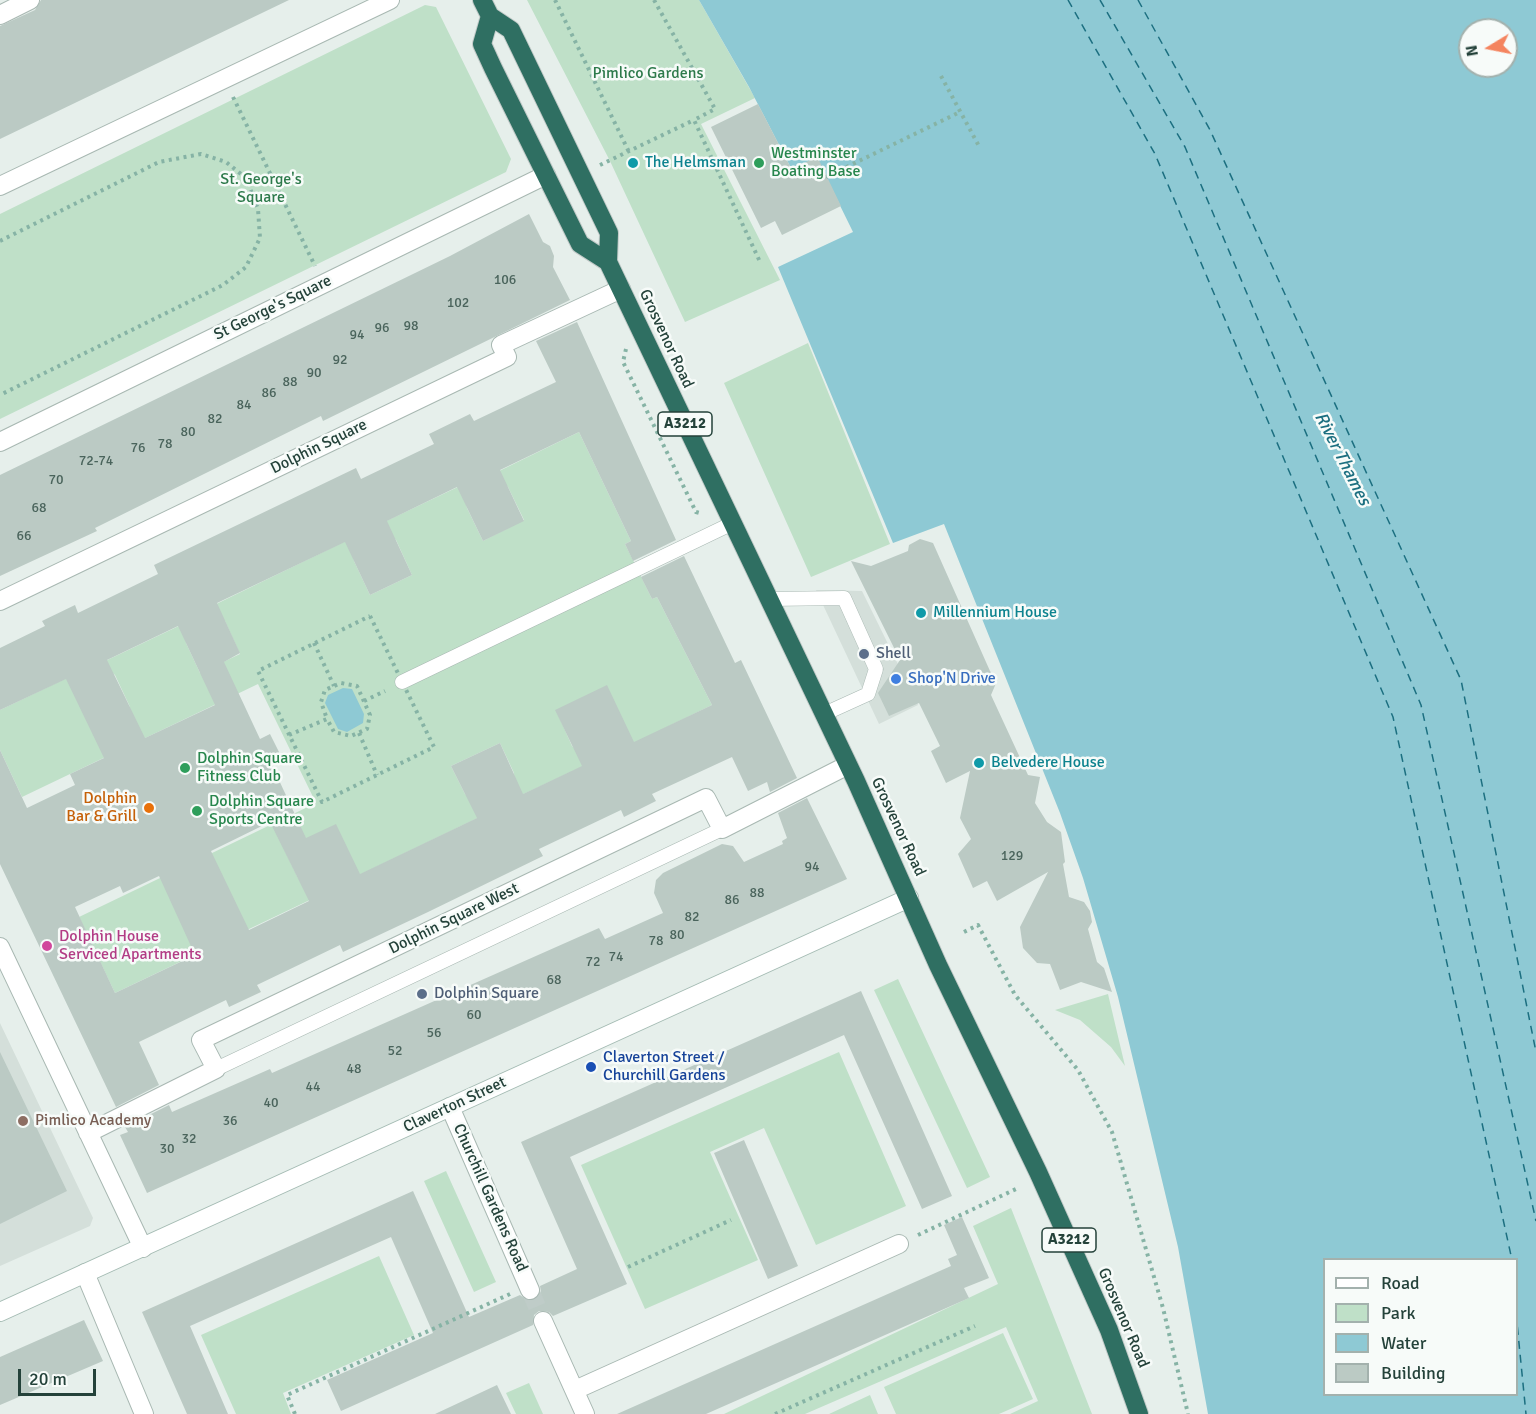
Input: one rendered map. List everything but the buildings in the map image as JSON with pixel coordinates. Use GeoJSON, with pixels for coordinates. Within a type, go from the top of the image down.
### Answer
{"type":"FeatureCollection","features":[{"type":"Feature","properties":{"kind":"highway","name":"Grosvenor Road"},"geometry":{"type":"LineString","coordinates":[[486,8],[511,30],[609,233],[608,262],[824,714],[938,965],[1038,1172],[1104,1320],[1139,1414]]}},
{"type":"Feature","properties":{"kind":"highway","name":"Grosvenor Road"},"geometry":{"type":"LineString","coordinates":[[486,8],[482,44],[580,244],[608,262]]}},
{"type":"Feature","properties":{"kind":"street"},"geometry":{"type":"LineString","coordinates":[[0,15],[30,0]]}},
{"type":"Feature","properties":{"kind":"street"},"geometry":{"type":"LineString","coordinates":[[0,186],[390,0]]}},
{"type":"Feature","properties":{"kind":"street","name":"St George's Square"},"geometry":{"type":"LineString","coordinates":[[0,442],[546,175]]}},
{"type":"Feature","properties":{"kind":"street","name":"Dolphin Square"},"geometry":{"type":"LineString","coordinates":[[0,601],[507,357],[501,345],[621,289]]}},
{"type":"Feature","properties":{"kind":"street"},"geometry":{"type":"LineString","coordinates":[[722,830],[848,765]]}},
{"type":"Feature","properties":{"kind":"street","name":"Dolphin Square West"},"geometry":{"type":"LineString","coordinates":[[216,1069],[201,1040],[706,798],[722,830]]}},
{"type":"Feature","properties":{"kind":"street","name":"Claverton Street"},"geometry":{"type":"LineString","coordinates":[[0,1312],[909,898]]}},
{"type":"Feature","properties":{"kind":"street"},"geometry":{"type":"LineString","coordinates":[[0,947],[143,1248]]}},
{"type":"Feature","properties":{"kind":"street"},"geometry":{"type":"LineString","coordinates":[[88,1133],[216,1069]]}},
{"type":"Feature","properties":{"kind":"street","name":"Churchill Gardens Road"},"geometry":{"type":"LineString","coordinates":[[450,1107],[529,1288]]}},
{"type":"Feature","properties":{"kind":"street"},"geometry":{"type":"LineString","coordinates":[[575,1390],[898,1244]]}},
{"type":"Feature","properties":{"kind":"street"},"geometry":{"type":"LineString","coordinates":[[85,1273],[144,1414]]}},
{"type":"Feature","properties":{"kind":"street"},"geometry":{"type":"LineString","coordinates":[[543,1321],[585,1414]]}},
{"type":"Feature","properties":{"kind":"lane"},"geometry":{"type":"LineString","coordinates":[[402,682],[733,523]]}},
{"type":"Feature","properties":{"kind":"lane"},"geometry":{"type":"LineString","coordinates":[[769,599],[843,598],[876,669],[868,694],[824,714]]}},
{"type":"Feature","properties":{"kind":"lane"},"geometry":{"type":"LineString","coordinates":[[216,1069],[447,952],[722,830]]}},
{"type":"Feature","properties":{"kind":"path"},"geometry":{"type":"LineString","coordinates":[[555,0],[629,152]]}},
{"type":"Feature","properties":{"kind":"path"},"geometry":{"type":"LineString","coordinates":[[581,174],[715,109],[654,0]]}},
{"type":"Feature","properties":{"kind":"path"},"geometry":{"type":"LineString","coordinates":[[941,76],[980,148]]}},
{"type":"Feature","properties":{"kind":"path"},"geometry":{"type":"LineString","coordinates":[[225,79],[323,283]]}},
{"type":"Feature","properties":{"kind":"path"},"geometry":{"type":"LineString","coordinates":[[826,177],[960,111]]}},
{"type":"Feature","properties":{"kind":"path"},"geometry":{"type":"LineString","coordinates":[[694,120],[761,264]]}},
{"type":"Feature","properties":{"kind":"path"},"geometry":{"type":"LineString","coordinates":[[0,241],[159,162],[201,154],[226,162],[246,178],[258,209],[260,238],[246,267],[223,285],[0,395]]}},
{"type":"Feature","properties":{"kind":"path"},"geometry":{"type":"LineString","coordinates":[[370,616],[402,682],[434,747],[322,802],[258,671],[370,616]]}},
{"type":"Feature","properties":{"kind":"path"},"geometry":{"type":"LineString","coordinates":[[314,644],[334,686]]}},
{"type":"Feature","properties":{"kind":"path"},"geometry":{"type":"LineString","coordinates":[[341,683],[357,686],[370,715],[367,729],[351,736],[334,732],[321,702],[325,690],[334,686],[341,683]]}},
{"type":"Feature","properties":{"kind":"path"},"geometry":{"type":"LineString","coordinates":[[289,735],[327,718]]}},
{"type":"Feature","properties":{"kind":"path"},"geometry":{"type":"LineString","coordinates":[[359,733],[377,775]]}},
{"type":"Feature","properties":{"kind":"path"},"geometry":{"type":"LineString","coordinates":[[964,932],[978,925],[1015,995],[1078,1070],[1112,1132],[1163,1308],[1188,1414]]}},
{"type":"Feature","properties":{"kind":"path"},"geometry":{"type":"LineString","coordinates":[[898,1244],[1016,1190]]}},
{"type":"Feature","properties":{"kind":"path"},"geometry":{"type":"LineString","coordinates":[[628,1267],[731,1220]]}},
{"type":"Feature","properties":{"kind":"path"},"geometry":{"type":"LineString","coordinates":[[296,1414],[286,1395],[529,1288]]}},
{"type":"Feature","properties":{"kind":"path"},"geometry":{"type":"LineString","coordinates":[[775,1414],[975,1326]]}},
{"type":"Feature","properties":{"kind":"shaded area"},"geometry":{"type":"Polygon","coordinates":[[[816,590],[862,591],[918,705],[879,724],[816,590]]]}},
{"type":"Feature","properties":{"kind":"shaded area","name":"Pimlico Academy"},"geometry":{"type":"Polygon","coordinates":[[[0,1023],[93,1218],[90,1226],[0,1266],[0,1023]]]}},
{"type":"Feature","properties":{"kind":"green space","name":"Pimlico Gardens"},"geometry":{"type":"Polygon","coordinates":[[[527,0],[699,0],[755,98],[701,124],[780,280],[685,322],[610,161],[527,0]]]}},
{"type":"Feature","properties":{"kind":"green space","name":"St. George's Square"},"geometry":{"type":"Polygon","coordinates":[[[425,5],[436,7],[511,159],[506,172],[0,419],[0,214],[425,5]]]}},
{"type":"Feature","properties":{"kind":"green space"},"geometry":{"type":"Polygon","coordinates":[[[808,343],[890,544],[811,577],[724,383],[808,343]]]}},
{"type":"Feature","properties":{"kind":"green space"},"geometry":{"type":"Polygon","coordinates":[[[579,432],[631,541],[625,544],[652,599],[657,597],[712,705],[628,746],[556,710],[572,746],[590,763],[515,798],[514,773],[500,743],[451,766],[465,794],[488,813],[353,878],[284,849],[298,878],[314,898],[115,993],[79,917],[316,803],[258,684],[22,797],[0,750],[0,710],[71,676],[130,707],[115,675],[101,663],[185,623],[186,643],[200,673],[240,654],[225,621],[210,607],[350,539],[354,561],[370,595],[412,575],[396,540],[378,525],[462,485],[467,508],[483,541],[524,520],[508,487],[493,474],[579,432]]]}},
{"type":"Feature","properties":{"kind":"green space"},"geometry":{"type":"Polygon","coordinates":[[[898,979],[990,1177],[967,1188],[874,990],[898,979]]]}},
{"type":"Feature","properties":{"kind":"green space"},"geometry":{"type":"Polygon","coordinates":[[[1108,994],[1125,1066],[1111,1047],[1080,1020],[1055,1010],[1108,994]]]}},
{"type":"Feature","properties":{"kind":"green space"},"geometry":{"type":"Polygon","coordinates":[[[839,1052],[906,1206],[816,1245],[764,1128],[710,1152],[758,1260],[645,1309],[581,1165],[839,1052]]]}},
{"type":"Feature","properties":{"kind":"green space"},"geometry":{"type":"Polygon","coordinates":[[[446,1171],[496,1282],[474,1292],[424,1181],[446,1171]]]}},
{"type":"Feature","properties":{"kind":"green space"},"geometry":{"type":"Polygon","coordinates":[[[1011,1208],[1092,1414],[1010,1414],[1038,1401],[1006,1327],[805,1414],[724,1414],[998,1284],[973,1226],[1011,1208]]]}},
{"type":"Feature","properties":{"kind":"green space"},"geometry":{"type":"Polygon","coordinates":[[[379,1256],[414,1335],[283,1393],[291,1414],[236,1414],[201,1335],[379,1256]]]}},
{"type":"Feature","properties":{"kind":"green space"},"geometry":{"type":"Polygon","coordinates":[[[1003,1333],[1033,1399],[999,1414],[896,1414],[884,1387],[1003,1333]]]}},
{"type":"Feature","properties":{"kind":"green space"},"geometry":{"type":"Polygon","coordinates":[[[529,1383],[543,1414],[516,1414],[506,1393],[529,1383]]]}},
{"type":"Feature","properties":{"kind":"green space"},"geometry":{"type":"Polygon","coordinates":[[[870,1395],[878,1414],[829,1414],[870,1395]]]}},
{"type":"Feature","properties":{"kind":"water","name":"River Thames"},"geometry":{"type":"Polygon","coordinates":[[[699,0],[1536,0],[1536,1414],[1208,1414],[1178,1247],[1118,997],[1083,878],[1060,813],[944,524],[893,543],[778,267],[853,232],[826,177],[792,170],[749,87],[699,0]]]}},
{"type":"Feature","properties":{"kind":"water"},"geometry":{"type":"Polygon","coordinates":[[[343,688],[352,689],[364,714],[363,723],[347,732],[338,729],[325,703],[328,695],[343,688]]]}},
{"type":"Feature","properties":{"kind":"ferry route"},"geometry":{"type":"LineString","coordinates":[[1068,0],[1155,154],[1393,717],[1512,1258]]}},
{"type":"Feature","properties":{"kind":"ferry route"},"geometry":{"type":"LineString","coordinates":[[1100,0],[1185,147],[1421,705],[1536,1221]]}},
{"type":"Feature","properties":{"kind":"ferry route"},"geometry":{"type":"LineString","coordinates":[[1138,0],[1210,130],[1461,680],[1536,1052]]}},
{"type":"Feature","properties":{"kind":"ferry route"},"geometry":{"type":"LineString","coordinates":[[1518,1333],[1526,1414]]}},
{"type":"Feature","properties":{"kind":"tunnel"},"geometry":{"type":"LineString","coordinates":[[530,1290],[543,1321]]}},
{"type":"Feature","properties":{"kind":"place","name":"The Helmsman"},"geometry":{"type":"Point","coordinates":[633,163]}},
{"type":"Feature","properties":{"kind":"place","name":"Westminster Boating Base"},"geometry":{"type":"Point","coordinates":[759,163]}},
{"type":"Feature","properties":{"kind":"place","name":"Millennium House"},"geometry":{"type":"Point","coordinates":[921,613]}},
{"type":"Feature","properties":{"kind":"place","name":"Shell"},"geometry":{"type":"Point","coordinates":[864,654]}},
{"type":"Feature","properties":{"kind":"place","name":"Shop'N Drive"},"geometry":{"type":"Point","coordinates":[896,679]}},
{"type":"Feature","properties":{"kind":"place","name":"Belvedere House"},"geometry":{"type":"Point","coordinates":[979,763]}},
{"type":"Feature","properties":{"kind":"place","name":"Dolphin Square Fitness Club"},"geometry":{"type":"Point","coordinates":[185,768]}},
{"type":"Feature","properties":{"kind":"place","name":"Dolphin Bar & Grill"},"geometry":{"type":"Point","coordinates":[149,808]}},
{"type":"Feature","properties":{"kind":"place","name":"Dolphin Square Sports Centre"},"geometry":{"type":"Point","coordinates":[197,811]}},
{"type":"Feature","properties":{"kind":"place","name":"Dolphin House Serviced Apartments"},"geometry":{"type":"Point","coordinates":[47,946]}},
{"type":"Feature","properties":{"kind":"place","name":"Dolphin Square"},"geometry":{"type":"Point","coordinates":[422,994]}},
{"type":"Feature","properties":{"kind":"place","name":"Claverton Street / Churchill Gardens"},"geometry":{"type":"Point","coordinates":[591,1067]}},
{"type":"Feature","properties":{"kind":"place","name":"Pimlico Academy"},"geometry":{"type":"Point","coordinates":[23,1121]}}]}
